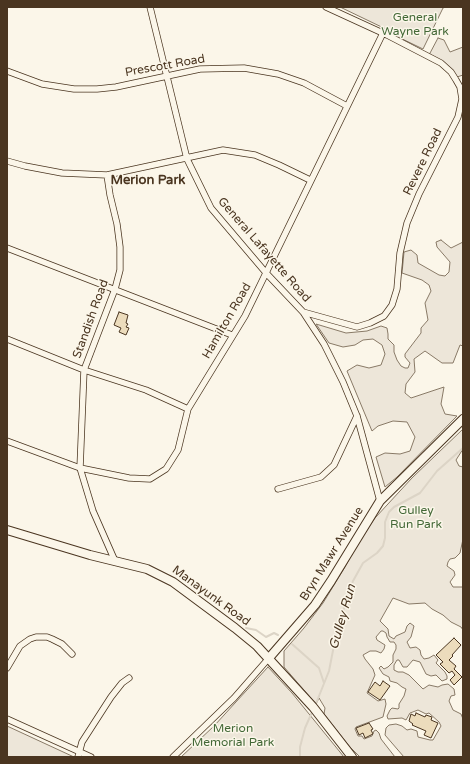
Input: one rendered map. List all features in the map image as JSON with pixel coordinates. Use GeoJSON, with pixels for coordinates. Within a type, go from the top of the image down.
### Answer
{"type":"FeatureCollection","features":[{"type":"Feature","properties":{"kind":"street","name":"General Lafayette Road"},"geometry":{"type":"LineString","coordinates":[[150,7],[187,159],[212,208],[267,274],[302,312],[324,344],[343,382],[356,416],[380,501]]}},
{"type":"Feature","properties":{"kind":"street","name":"Revere Road"},"geometry":{"type":"LineString","coordinates":[[302,312],[357,327],[370,323],[384,316],[392,305],[397,289],[400,253],[407,223],[419,194],[458,117],[462,99],[460,87],[451,72],[440,63],[383,33],[326,7]]}},
{"type":"Feature","properties":{"kind":"street","name":"Hamilton Road"},"geometry":{"type":"LineString","coordinates":[[7,441],[80,468],[129,478],[150,478],[166,469],[178,450],[188,408],[245,316],[267,274],[310,180],[383,33]]}},
{"type":"Feature","properties":{"kind":"street","name":"Prescott Road"},"geometry":{"type":"LineString","coordinates":[[7,71],[42,84],[74,89],[98,89],[116,87],[200,69],[244,68],[278,74],[304,83],[347,106]]}},
{"type":"Feature","properties":{"kind":"street"},"geometry":{"type":"LineString","coordinates":[[7,161],[62,173],[107,175],[187,159],[223,150],[255,155],[310,180]]}},
{"type":"Feature","properties":{"kind":"street","name":"Standish Road"},"geometry":{"type":"LineString","coordinates":[[107,175],[117,224],[120,247],[120,270],[115,289],[84,370],[80,468],[93,511],[115,561]]}},
{"type":"Feature","properties":{"kind":"street"},"geometry":{"type":"LineString","coordinates":[[7,248],[232,335]]}},
{"type":"Feature","properties":{"kind":"street"},"geometry":{"type":"LineString","coordinates":[[7,339],[84,370],[146,390],[188,408]]}},
{"type":"Feature","properties":{"kind":"street"},"geometry":{"type":"LineString","coordinates":[[278,489],[321,477],[334,465],[356,416]]}},
{"type":"Feature","properties":{"kind":"street","name":"Bryn Mawr Avenue"},"geometry":{"type":"LineString","coordinates":[[173,757],[234,698],[315,605],[380,501],[463,419]]}},
{"type":"Feature","properties":{"kind":"street","name":"Manayunk Road"},"geometry":{"type":"LineString","coordinates":[[7,530],[90,555],[148,569],[169,580],[235,628],[269,658],[314,708],[352,757]]}},
{"type":"Feature","properties":{"kind":"street"},"geometry":{"type":"LineString","coordinates":[[7,668],[20,646],[36,637],[52,638],[62,644],[72,654]]}},
{"type":"Feature","properties":{"kind":"street"},"geometry":{"type":"LineString","coordinates":[[79,754],[82,742],[111,697],[122,683],[129,678]]}},
{"type":"Feature","properties":{"kind":"street"},"geometry":{"type":"LineString","coordinates":[[7,719],[79,754],[91,757]]}},
{"type":"Feature","properties":{"kind":"green space","name":"General Wayne Park"},"geometry":{"type":"Polygon","coordinates":[[[340,7],[445,7],[443,8],[423,49],[340,7]]]}},
{"type":"Feature","properties":{"kind":"green space"},"geometry":{"type":"Polygon","coordinates":[[[438,38],[444,40],[450,52],[463,47],[463,75],[457,77],[429,55],[438,38]]]}},
{"type":"Feature","properties":{"kind":"green space"},"geometry":{"type":"Polygon","coordinates":[[[441,240],[451,248],[463,242],[463,346],[460,345],[453,363],[442,363],[425,351],[414,359],[415,372],[406,384],[405,393],[411,398],[444,387],[441,404],[445,414],[457,416],[397,477],[385,487],[376,457],[385,453],[400,454],[410,451],[415,437],[407,422],[393,421],[378,426],[372,431],[347,371],[357,365],[369,368],[381,365],[385,354],[382,345],[373,339],[363,340],[355,345],[343,347],[329,343],[316,324],[346,333],[367,331],[381,326],[387,328],[388,339],[394,345],[394,352],[397,360],[401,366],[408,368],[410,363],[405,357],[405,354],[421,333],[421,328],[428,320],[425,303],[431,291],[429,285],[422,280],[402,273],[404,252],[411,250],[417,255],[418,263],[439,275],[445,276],[449,272],[450,262],[437,247],[436,242],[441,240]]]}},
{"type":"Feature","properties":{"kind":"green space","name":"Gulley Run Park"},"geometry":{"type":"Polygon","coordinates":[[[463,429],[463,449],[456,460],[459,466],[463,467],[463,539],[460,553],[455,558],[450,559],[447,566],[454,571],[455,575],[450,582],[453,587],[463,587],[463,630],[461,627],[451,622],[425,603],[409,604],[393,598],[380,621],[388,629],[389,636],[394,639],[396,636],[405,632],[410,623],[414,626],[411,637],[407,642],[410,648],[416,647],[420,650],[424,659],[434,655],[438,660],[436,663],[447,676],[447,679],[442,681],[436,675],[431,676],[426,674],[420,662],[413,660],[407,667],[403,667],[399,660],[397,660],[394,665],[394,670],[409,675],[423,689],[429,685],[438,687],[448,684],[454,689],[455,695],[451,696],[449,701],[453,710],[461,714],[463,719],[463,757],[404,757],[385,735],[386,728],[389,725],[396,724],[407,730],[411,729],[417,731],[418,737],[433,740],[441,726],[439,722],[429,713],[426,714],[418,710],[410,713],[406,720],[402,718],[388,719],[387,716],[392,708],[399,708],[399,704],[406,689],[397,683],[390,681],[389,677],[383,674],[379,668],[381,666],[384,669],[393,662],[393,655],[396,649],[394,642],[390,642],[386,633],[381,631],[376,637],[377,640],[385,645],[381,653],[370,651],[363,655],[373,669],[375,675],[367,693],[378,701],[385,699],[386,704],[383,717],[356,727],[355,729],[358,736],[362,736],[364,739],[372,736],[376,730],[395,757],[360,757],[350,747],[324,714],[325,708],[319,698],[316,704],[284,667],[284,651],[323,603],[356,546],[375,518],[412,478],[463,429]]]}},
{"type":"Feature","properties":{"kind":"green space","name":"Merion Memorial Park"},"geometry":{"type":"Polygon","coordinates":[[[268,667],[292,693],[344,757],[181,757],[214,726],[268,667]]]}},
{"type":"Feature","properties":{"kind":"green space"},"geometry":{"type":"Polygon","coordinates":[[[7,726],[74,757],[7,757],[7,726]]]}},
{"type":"Feature","properties":{"kind":"building"},"geometry":{"type":"Polygon","coordinates":[[[119,312],[128,315],[126,323],[128,324],[126,327],[129,328],[126,335],[119,332],[121,328],[114,325],[119,312]]]}},
{"type":"Feature","properties":{"kind":"building"},"geometry":{"type":"Polygon","coordinates":[[[454,638],[461,645],[449,660],[456,666],[454,669],[462,677],[454,685],[450,680],[455,675],[452,671],[449,673],[440,664],[443,662],[436,655],[454,638]]]}},
{"type":"Feature","properties":{"kind":"building"},"geometry":{"type":"Polygon","coordinates":[[[383,681],[390,686],[380,700],[368,692],[375,682],[380,686],[383,681]]]}},
{"type":"Feature","properties":{"kind":"building"},"geometry":{"type":"Polygon","coordinates":[[[416,713],[425,717],[426,715],[432,717],[431,720],[438,723],[431,738],[424,735],[426,731],[412,725],[413,724],[409,721],[411,714],[415,716],[416,713]]]}},
{"type":"Feature","properties":{"kind":"building"},"geometry":{"type":"Polygon","coordinates":[[[369,723],[373,729],[371,730],[373,734],[365,738],[363,733],[359,735],[356,728],[369,723]]]}},
{"type":"Feature","properties":{"kind":"waterway","name":"Gulley Run"},"geometry":{"type":"LineString","coordinates":[[315,706],[329,671],[337,630],[353,581],[363,563],[377,553],[383,546],[385,538],[385,522],[389,512],[394,507],[420,493],[437,471],[463,448]]}},
{"type":"Feature","properties":{"kind":"waterway"},"geometry":{"type":"LineString","coordinates":[[246,628],[256,630],[266,637],[274,633],[278,635]]}},
{"type":"Feature","properties":{"kind":"waterway"},"geometry":{"type":"LineString","coordinates":[[292,644],[319,668],[324,683]]}},
{"type":"Feature","properties":{"kind":"waterway","name":"Gulley Run"},"geometry":{"type":"LineString","coordinates":[[300,757],[300,747],[305,728],[313,710]]}},
{"type":"Feature","properties":{"kind":"district","name":"Merion Park"},"geometry":{"type":"Point","coordinates":[148,181]}}]}
